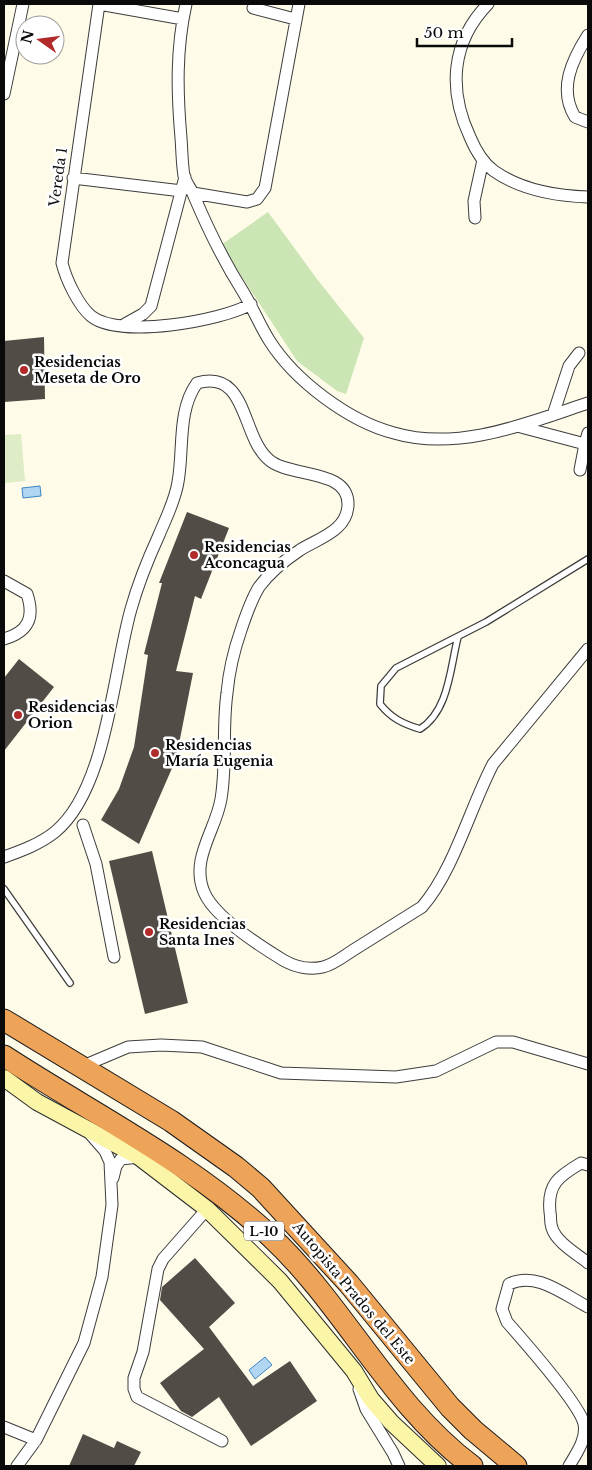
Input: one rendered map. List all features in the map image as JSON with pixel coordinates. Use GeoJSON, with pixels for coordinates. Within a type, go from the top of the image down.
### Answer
{"type":"FeatureCollection","features":[{"type":"Feature","properties":{"kind":"highway","name":"Autopista Prados del Este"},"geometry":{"type":"LineString","coordinates":[[4,1020],[83,1066],[171,1121],[236,1167],[261,1188],[349,1284],[450,1407],[473,1430],[516,1466]]}},
{"type":"Feature","properties":{"kind":"highway","name":"Autopista Prados del Este"},"geometry":{"type":"LineString","coordinates":[[4,1056],[162,1154],[228,1199],[271,1236],[299,1266],[416,1415],[472,1466]]}},
{"type":"Feature","properties":{"kind":"street"},"geometry":{"type":"LineString","coordinates":[[4,94],[23,4]]}},
{"type":"Feature","properties":{"kind":"street"},"geometry":{"type":"LineString","coordinates":[[99,4],[183,20]]}},
{"type":"Feature","properties":{"kind":"street","name":"Vereda 1"},"geometry":{"type":"LineString","coordinates":[[99,4],[62,263],[66,280],[91,316],[106,323],[121,326],[184,325],[238,311],[251,304]]}},
{"type":"Feature","properties":{"kind":"street"},"geometry":{"type":"LineString","coordinates":[[186,4],[176,86],[188,192],[214,243],[251,304],[270,340],[289,366],[323,396],[345,411],[393,433],[439,438],[483,434],[518,426],[588,403]]}},
{"type":"Feature","properties":{"kind":"street"},"geometry":{"type":"LineString","coordinates":[[73,178],[188,192],[247,202],[257,199],[265,188],[299,4]]}},
{"type":"Feature","properties":{"kind":"street"},"geometry":{"type":"LineString","coordinates":[[488,4],[474,18],[464,38],[455,83],[463,123],[484,160],[493,170],[526,187],[562,195],[588,197]]}},
{"type":"Feature","properties":{"kind":"street"},"geometry":{"type":"LineString","coordinates":[[254,8],[295,20]]}},
{"type":"Feature","properties":{"kind":"street"},"geometry":{"type":"LineString","coordinates":[[588,35],[573,62],[566,90],[567,101],[574,117],[588,122]]}},
{"type":"Feature","properties":{"kind":"street"},"geometry":{"type":"LineString","coordinates":[[475,218],[474,201],[484,160]]}},
{"type":"Feature","properties":{"kind":"street"},"geometry":{"type":"LineString","coordinates":[[121,326],[144,314],[151,306],[188,192]]}},
{"type":"Feature","properties":{"kind":"street"},"geometry":{"type":"LineString","coordinates":[[553,415],[569,366],[580,353]]}},
{"type":"Feature","properties":{"kind":"street"},"geometry":{"type":"LineString","coordinates":[[4,856],[20,851],[55,832],[80,799],[90,778],[99,750],[130,611],[140,579],[170,509],[178,482],[186,402],[197,383],[216,380],[226,384],[233,391],[253,437],[266,458],[275,465],[285,470],[329,478],[344,490],[347,498],[346,517],[340,525],[333,532],[301,550],[276,569],[259,588],[251,603],[237,641],[226,694],[221,797],[214,824],[200,858],[201,882],[204,894],[212,904],[234,925],[285,962],[308,968],[331,965],[422,907],[433,894],[442,877],[493,764],[588,649]]}},
{"type":"Feature","properties":{"kind":"street"},"geometry":{"type":"LineString","coordinates":[[518,426],[587,439],[580,470]]}},
{"type":"Feature","properties":{"kind":"street"},"geometry":{"type":"LineString","coordinates":[[4,582],[26,594],[30,605],[30,617],[24,628],[17,635],[4,639]]}},
{"type":"Feature","properties":{"kind":"street"},"geometry":{"type":"LineString","coordinates":[[83,825],[96,864],[114,957]]}},
{"type":"Feature","properties":{"kind":"street"},"geometry":{"type":"LineString","coordinates":[[83,1066],[128,1047],[202,1047],[281,1073],[396,1077],[436,1071],[496,1042],[513,1042],[588,1064]]}},
{"type":"Feature","properties":{"kind":"street"},"geometry":{"type":"LineString","coordinates":[[4,1078],[37,1102],[139,1157],[207,1208],[280,1281],[354,1371],[371,1399],[386,1417],[438,1466]]}},
{"type":"Feature","properties":{"kind":"street"},"geometry":{"type":"LineString","coordinates":[[18,1466],[36,1440],[84,1343],[94,1313],[105,1260],[112,1204],[110,1162],[105,1150],[87,1130]]}},
{"type":"Feature","properties":{"kind":"street"},"geometry":{"type":"LineString","coordinates":[[112,1184],[116,1166],[122,1159],[139,1157]]}},
{"type":"Feature","properties":{"kind":"street"},"geometry":{"type":"LineString","coordinates":[[588,1165],[581,1163],[563,1173],[553,1185],[549,1203],[552,1229],[566,1246],[588,1263]]}},
{"type":"Feature","properties":{"kind":"street"},"geometry":{"type":"LineString","coordinates":[[207,1208],[163,1259],[158,1269],[143,1352],[134,1378],[134,1389],[137,1397],[222,1441]]}},
{"type":"Feature","properties":{"kind":"street"},"geometry":{"type":"LineString","coordinates":[[569,1466],[584,1436],[584,1423],[576,1406],[507,1322],[502,1309],[509,1284],[521,1278],[535,1279],[588,1307]]}},
{"type":"Feature","properties":{"kind":"street"},"geometry":{"type":"LineString","coordinates":[[354,1371],[366,1409],[399,1466]]}},
{"type":"Feature","properties":{"kind":"street"},"geometry":{"type":"LineString","coordinates":[[4,1427],[36,1440]]}},
{"type":"Feature","properties":{"kind":"lane"},"geometry":{"type":"LineString","coordinates":[[458,637],[442,704],[435,716],[420,729],[397,720],[386,712],[380,704],[379,696],[385,678],[396,668],[458,637],[588,560]]}},
{"type":"Feature","properties":{"kind":"lane"},"geometry":{"type":"LineString","coordinates":[[4,889],[70,983]]}},
{"type":"Feature","properties":{"kind":"green space"},"geometry":{"type":"Polygon","coordinates":[[[268,212],[317,279],[364,338],[346,394],[337,391],[297,361],[221,245],[268,212]]]}},
{"type":"Feature","properties":{"kind":"green space"},"geometry":{"type":"Polygon","coordinates":[[[21,434],[25,481],[4,483],[4,435],[21,434]]]}},
{"type":"Feature","properties":{"kind":"water"},"geometry":{"type":"Polygon","coordinates":[[[40,486],[41,496],[23,498],[22,488],[40,486]]]}},
{"type":"Feature","properties":{"kind":"water"},"geometry":{"type":"Polygon","coordinates":[[[265,1357],[272,1365],[255,1379],[249,1370],[265,1357]]]}},
{"type":"Feature","properties":{"kind":"building","name":"Residencias Meseta de Oro"},"geometry":{"type":"Polygon","coordinates":[[[44,337],[45,399],[4,402],[4,341],[44,337]]]}},
{"type":"Feature","properties":{"kind":"building"},"geometry":{"type":"Polygon","coordinates":[[[187,512],[229,528],[201,599],[195,596],[176,671],[193,673],[176,759],[139,844],[101,820],[119,789],[134,747],[148,655],[144,654],[162,583],[159,583],[187,512]]]}},
{"type":"Feature","properties":{"kind":"building","name":"Residencias Orion"},"geometry":{"type":"Polygon","coordinates":[[[19,659],[54,687],[4,751],[4,678],[19,659]]]}},
{"type":"Feature","properties":{"kind":"building","name":"Residencias Santa Ines"},"geometry":{"type":"Polygon","coordinates":[[[152,851],[188,1003],[145,1014],[109,861],[152,851]]]}},
{"type":"Feature","properties":{"kind":"building"},"geometry":{"type":"Polygon","coordinates":[[[195,1258],[235,1303],[209,1327],[253,1386],[290,1361],[317,1401],[251,1446],[219,1397],[192,1417],[181,1411],[160,1383],[204,1349],[160,1300],[162,1287],[195,1258]]]}},
{"type":"Feature","properties":{"kind":"building"},"geometry":{"type":"Polygon","coordinates":[[[83,1434],[114,1448],[117,1441],[141,1452],[134,1466],[69,1466],[83,1434]]]}},
{"type":"Feature","properties":{"kind":"place","name":"Residencias Meseta de Oro"},"geometry":{"type":"Point","coordinates":[24,370]}},
{"type":"Feature","properties":{"kind":"place","name":"Residencias Aconcagua"},"geometry":{"type":"Point","coordinates":[194,555]}},
{"type":"Feature","properties":{"kind":"place","name":"Residencias Orion"},"geometry":{"type":"Point","coordinates":[18,715]}},
{"type":"Feature","properties":{"kind":"place","name":"Residencias María Eugenia"},"geometry":{"type":"Point","coordinates":[155,753]}},
{"type":"Feature","properties":{"kind":"place","name":"Residencias Santa Ines"},"geometry":{"type":"Point","coordinates":[149,932]}}]}
